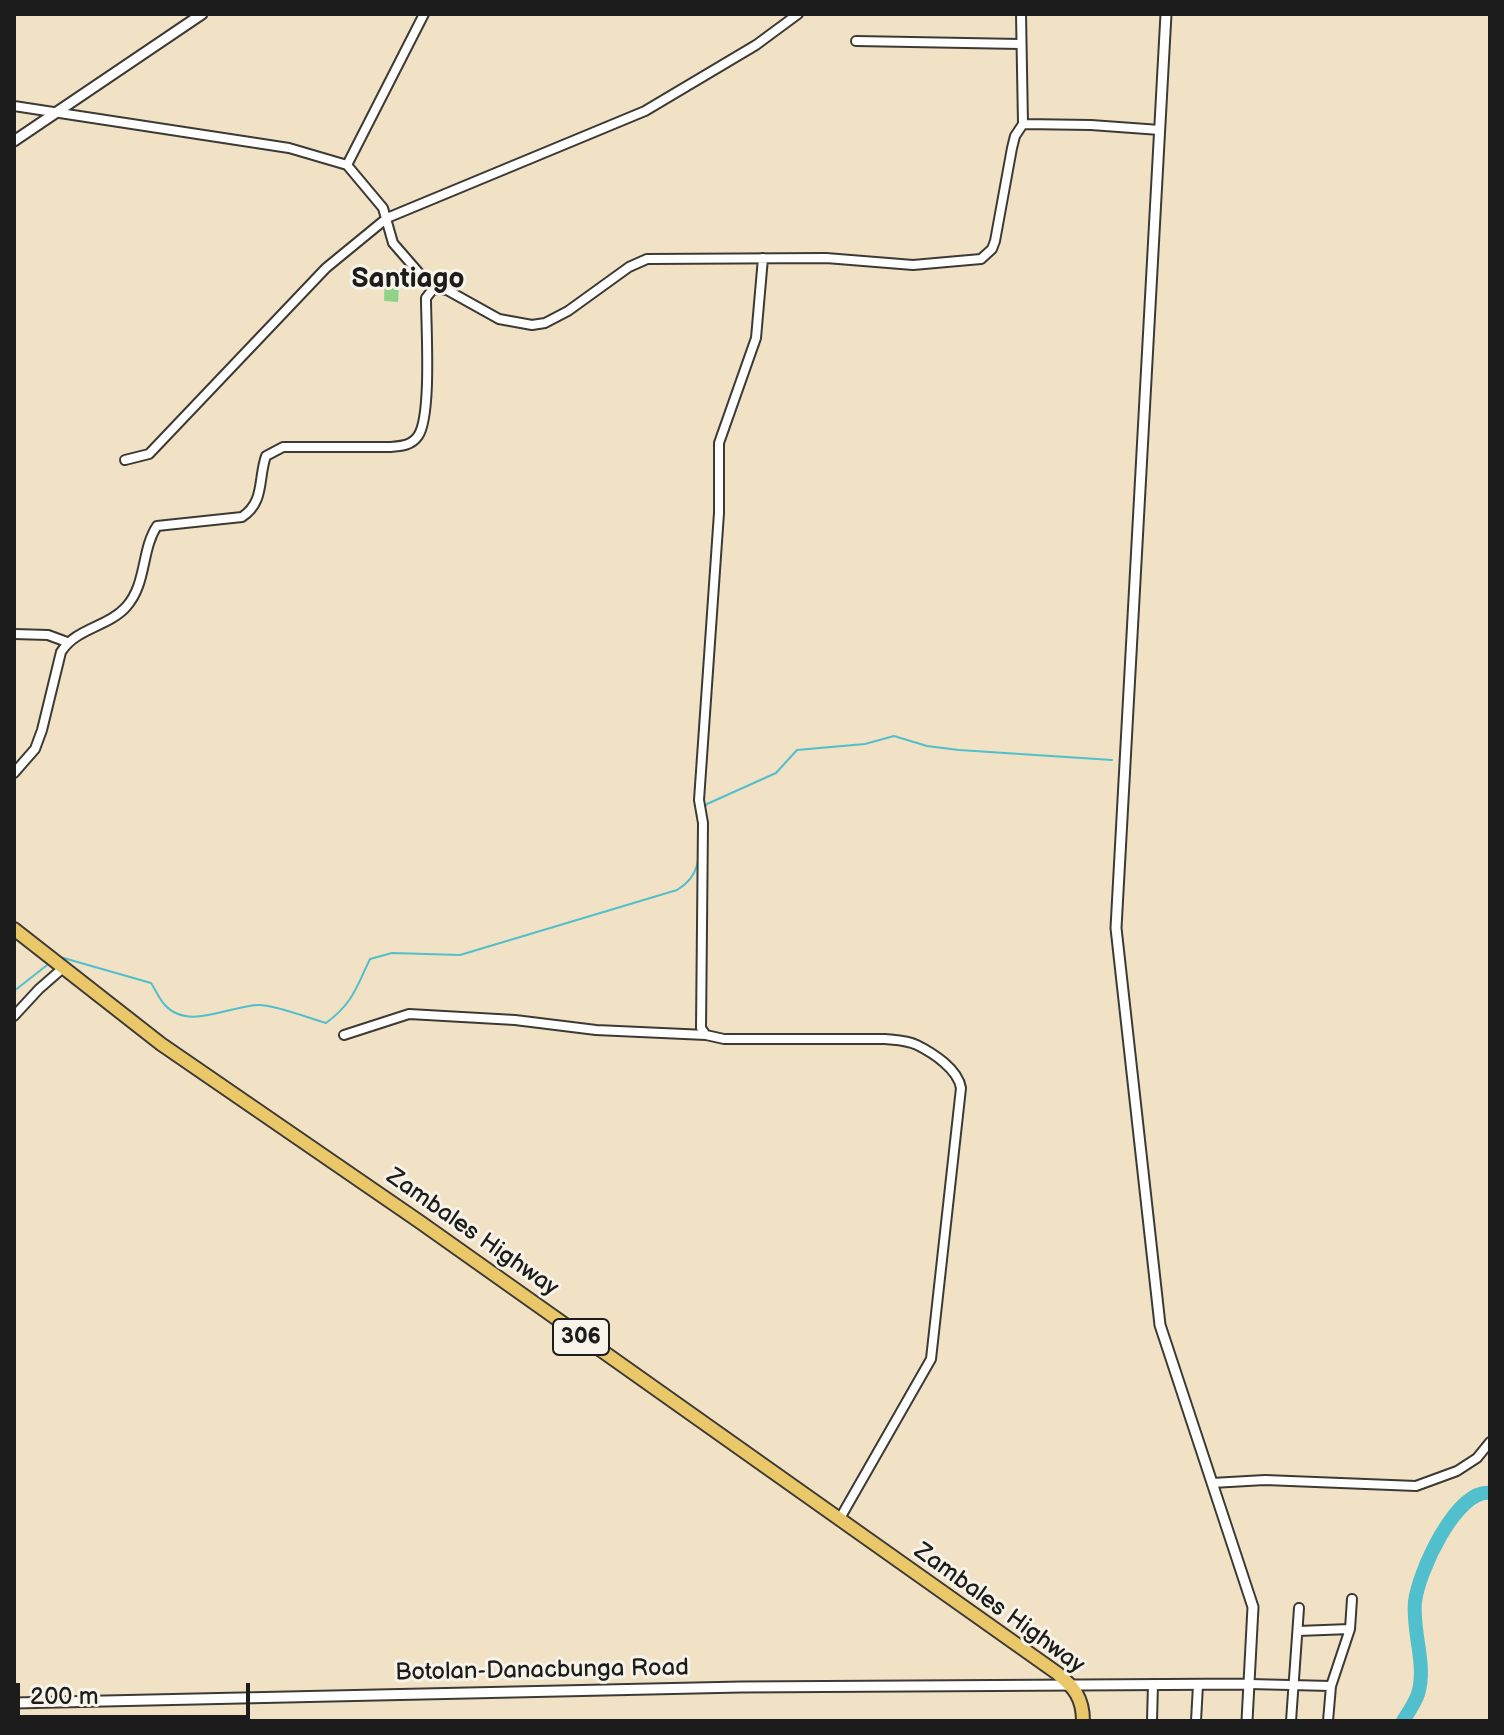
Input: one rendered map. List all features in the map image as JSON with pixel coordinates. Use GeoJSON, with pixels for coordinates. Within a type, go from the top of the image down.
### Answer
{"type":"FeatureCollection","features":[{"type":"Feature","properties":{"kind":"main road","name":"Zambales Highway"},"geometry":{"type":"LineString","coordinates":[[14,929],[161,1044],[420,1222],[1070,1684],[1081,1701],[1083,1721]]}},
{"type":"Feature","properties":{"kind":"street"},"geometry":{"type":"LineString","coordinates":[[14,141],[202,14]]}},
{"type":"Feature","properties":{"kind":"street"},"geometry":{"type":"LineString","coordinates":[[347,165],[424,14]]}},
{"type":"Feature","properties":{"kind":"street"},"geometry":{"type":"LineString","coordinates":[[125,460],[149,454],[326,268],[387,218],[645,111],[756,45],[798,14]]}},
{"type":"Feature","properties":{"kind":"street"},"geometry":{"type":"LineString","coordinates":[[14,106],[289,148],[347,165],[375,195],[387,218],[393,243],[433,289],[447,290],[499,319],[532,325],[556,319],[629,267],[647,259],[826,258],[913,265],[981,259],[992,249],[995,241],[1012,148],[1023,124],[1021,14]]}},
{"type":"Feature","properties":{"kind":"street"},"geometry":{"type":"LineString","coordinates":[[1166,14],[1116,928],[1160,1325],[1253,1607],[1247,1721]]}},
{"type":"Feature","properties":{"kind":"street"},"geometry":{"type":"LineString","coordinates":[[856,41],[1020,44]]}},
{"type":"Feature","properties":{"kind":"street"},"geometry":{"type":"LineString","coordinates":[[1023,124],[1160,130]]}},
{"type":"Feature","properties":{"kind":"street"},"geometry":{"type":"LineString","coordinates":[[706,1035],[701,1028],[701,812],[719,513],[719,443],[756,338],[763,258]]}},
{"type":"Feature","properties":{"kind":"street"},"geometry":{"type":"LineString","coordinates":[[14,773],[35,749],[61,652],[67,642],[116,616],[134,596],[157,526],[236,520],[252,510],[259,498],[264,461],[270,453],[283,447],[403,446],[416,439],[424,421],[426,298],[433,289]]}},
{"type":"Feature","properties":{"kind":"street"},"geometry":{"type":"LineString","coordinates":[[14,634],[48,635],[67,642]]}},
{"type":"Feature","properties":{"kind":"street"},"geometry":{"type":"LineString","coordinates":[[14,1016],[58,964]]}},
{"type":"Feature","properties":{"kind":"street"},"geometry":{"type":"LineString","coordinates":[[344,1035],[409,1014],[515,1020],[596,1030],[706,1035],[724,1039],[885,1039],[907,1041],[940,1061],[960,1081],[961,1096],[931,1359],[839,1520]]}},
{"type":"Feature","properties":{"kind":"street"},"geometry":{"type":"LineString","coordinates":[[1212,1483],[1265,1480],[1416,1486],[1457,1471],[1477,1458],[1490,1442]]}},
{"type":"Feature","properties":{"kind":"street"},"geometry":{"type":"LineString","coordinates":[[1328,1721],[1331,1686],[1350,1629],[1352,1599]]}},
{"type":"Feature","properties":{"kind":"street"},"geometry":{"type":"LineString","coordinates":[[1291,1721],[1299,1608]]}},
{"type":"Feature","properties":{"kind":"street"},"geometry":{"type":"LineString","coordinates":[[1298,1631],[1350,1629]]}},
{"type":"Feature","properties":{"kind":"street"},"geometry":{"type":"LineString","coordinates":[[1152,1721],[1153,1684]]}},
{"type":"Feature","properties":{"kind":"street"},"geometry":{"type":"LineString","coordinates":[[1249,1684],[1331,1686]]}},
{"type":"Feature","properties":{"kind":"street","name":"Botolan-Danacbunga Road"},"geometry":{"type":"LineString","coordinates":[[14,1703],[741,1687],[1249,1684]]}},
{"type":"Feature","properties":{"kind":"street"},"geometry":{"type":"LineString","coordinates":[[1196,1721],[1198,1685]]}},
{"type":"Feature","properties":{"kind":"green space"},"geometry":{"type":"Polygon","coordinates":[[[385,269],[400,270],[398,302],[384,301],[385,269]]]}},
{"type":"Feature","properties":{"kind":"waterway"},"geometry":{"type":"LineString","coordinates":[[704,808],[776,773],[797,750],[865,744],[894,736],[927,746],[959,750],[1112,760]]}},
{"type":"Feature","properties":{"kind":"waterway"},"geometry":{"type":"LineString","coordinates":[[60,957],[151,983],[164,1004],[185,1016],[197,1017],[259,1005],[326,1023],[348,1002],[370,959],[392,953],[460,955],[677,890],[693,876],[696,867],[698,817]]}},
{"type":"Feature","properties":{"kind":"waterway"},"geometry":{"type":"LineString","coordinates":[[14,991],[51,962]]}},
{"type":"Feature","properties":{"kind":"waterway"},"geometry":{"type":"LineString","coordinates":[[1403,1721],[1417,1697],[1420,1683],[1415,1602],[1423,1572],[1452,1518],[1477,1495],[1490,1493]]}},
{"type":"Feature","properties":{"kind":"district","name":"Santiago"},"geometry":{"type":"Point","coordinates":[408,280]}}]}
